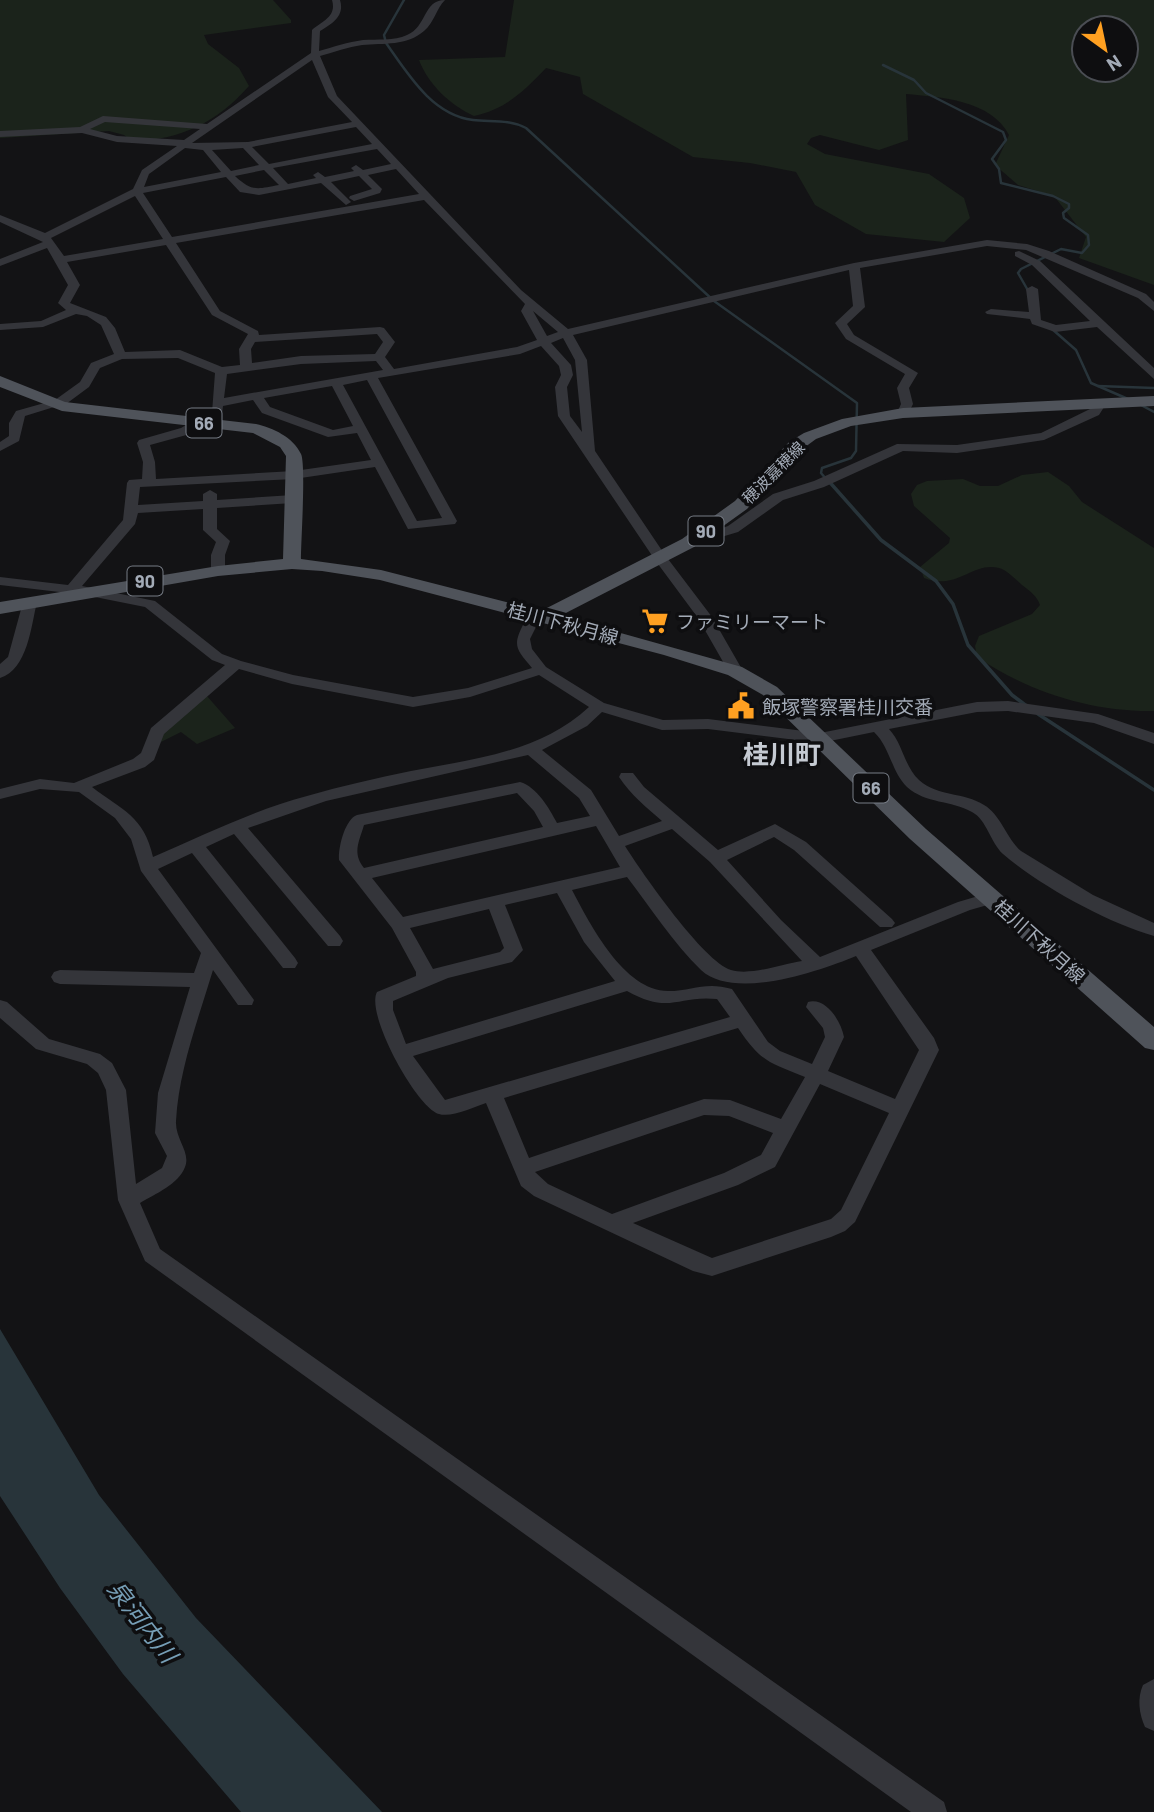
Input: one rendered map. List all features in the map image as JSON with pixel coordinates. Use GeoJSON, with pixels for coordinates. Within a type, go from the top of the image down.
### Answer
{"type":"FeatureCollection","features":[{"type":"Feature","properties":{"kind":"main road","name":"66"},"geometry":{"type":"LineString","coordinates":[[0,381],[55,403],[256,429],[277,438],[286,444],[294,456],[292,565]]}},
{"type":"Feature","properties":{"kind":"main road","name":"穂波嘉穂線"},"geometry":{"type":"LineString","coordinates":[[539,616],[688,543],[741,505],[795,446],[810,436],[848,422],[903,413],[1151,404]]}},
{"type":"Feature","properties":{"kind":"main road","name":"90"},"geometry":{"type":"LineString","coordinates":[[0,608],[78,591],[218,571],[292,565]]}},
{"type":"Feature","properties":{"kind":"main road","name":"桂川下秋月線"},"geometry":{"type":"LineString","coordinates":[[292,565],[350,569],[381,575],[735,671],[770,691],[918,834],[1154,1041]]}},
{"type":"Feature","properties":{"kind":"street"},"geometry":{"type":"LineString","coordinates":[[336,0],[338,6],[333,20],[316,30],[313,55],[333,97],[517,292],[566,333],[581,360],[586,382],[589,451]]}},
{"type":"Feature","properties":{"kind":"street"},"geometry":{"type":"LineString","coordinates":[[137,191],[145,172],[313,55],[411,37],[424,27],[434,5],[441,0]]}},
{"type":"Feature","properties":{"kind":"street"},"geometry":{"type":"LineString","coordinates":[[82,130],[103,119],[206,127]]}},
{"type":"Feature","properties":{"kind":"street"},"geometry":{"type":"LineString","coordinates":[[0,263],[137,191],[266,167],[293,150],[358,124]]}},
{"type":"Feature","properties":{"kind":"street"},"geometry":{"type":"LineString","coordinates":[[0,134],[82,130],[117,139],[207,148],[244,144],[340,153],[377,146]]}},
{"type":"Feature","properties":{"kind":"street"},"geometry":{"type":"LineString","coordinates":[[244,144],[286,187]]}},
{"type":"Feature","properties":{"kind":"street"},"geometry":{"type":"LineString","coordinates":[[207,148],[208,153],[247,191],[286,187],[397,166]]}},
{"type":"Feature","properties":{"kind":"street"},"geometry":{"type":"LineString","coordinates":[[293,150],[345,201],[377,191],[340,153]]}},
{"type":"Feature","properties":{"kind":"street"},"geometry":{"type":"LineString","coordinates":[[137,191],[216,313],[223,319],[251,330],[254,335],[245,349],[246,367]]}},
{"type":"Feature","properties":{"kind":"street"},"geometry":{"type":"LineString","coordinates":[[61,260],[427,196]]}},
{"type":"Feature","properties":{"kind":"street"},"geometry":{"type":"LineString","coordinates":[[0,218],[47,240],[74,285],[64,303],[74,310],[101,318],[112,334],[120,356]]}},
{"type":"Feature","properties":{"kind":"street"},"geometry":{"type":"LineString","coordinates":[[217,403],[490,356],[544,342],[566,333],[854,266],[987,243],[1012,245],[1045,253],[1142,296],[1154,308]]}},
{"type":"Feature","properties":{"kind":"street"},"geometry":{"type":"LineString","coordinates":[[978,245],[1013,252],[1036,262],[1154,375]]}},
{"type":"Feature","properties":{"kind":"street"},"geometry":{"type":"LineString","coordinates":[[854,266],[859,307],[841,323],[850,337],[912,373],[903,388],[907,404],[903,413]]}},
{"type":"Feature","properties":{"kind":"street"},"geometry":{"type":"LineString","coordinates":[[1032,289],[1036,322],[1055,329],[1100,323]]}},
{"type":"Feature","properties":{"kind":"street"},"geometry":{"type":"LineString","coordinates":[[533,305],[527,307],[527,311],[544,342],[565,365],[567,375],[561,387],[564,416],[660,557],[705,617],[735,671]]}},
{"type":"Feature","properties":{"kind":"street"},"geometry":{"type":"LineString","coordinates":[[0,327],[43,324],[74,310]]}},
{"type":"Feature","properties":{"kind":"street"},"geometry":{"type":"LineString","coordinates":[[991,312],[1036,316]]}},
{"type":"Feature","properties":{"kind":"street"},"geometry":{"type":"LineString","coordinates":[[252,339],[380,330],[389,342],[379,357]]}},
{"type":"Feature","properties":{"kind":"street"},"geometry":{"type":"LineString","coordinates":[[0,447],[15,438],[16,418],[26,411],[55,403],[85,384],[95,366],[120,356],[180,354],[221,370],[301,360],[379,357]]}},
{"type":"Feature","properties":{"kind":"street"},"geometry":{"type":"LineString","coordinates":[[379,357],[390,372]]}},
{"type":"Feature","properties":{"kind":"street"},"geometry":{"type":"LineString","coordinates":[[149,483],[149,462],[143,443],[190,431],[206,423],[217,403],[221,370]]}},
{"type":"Feature","properties":{"kind":"street"},"geometry":{"type":"LineString","coordinates":[[336,382],[413,526],[450,521],[371,376]]}},
{"type":"Feature","properties":{"kind":"street"},"geometry":{"type":"LineString","coordinates":[[256,396],[266,410],[332,433],[361,428]]}},
{"type":"Feature","properties":{"kind":"street"},"geometry":{"type":"LineString","coordinates":[[688,543],[733,529],[778,497],[819,484],[901,447],[957,449],[1044,436],[1095,412],[1100,404]]}},
{"type":"Feature","properties":{"kind":"street"},"geometry":{"type":"LineString","coordinates":[[0,423],[15,423]]}},
{"type":"Feature","properties":{"kind":"street"},"geometry":{"type":"LineString","coordinates":[[78,591],[130,521],[134,483],[294,475],[379,463]]}},
{"type":"Feature","properties":{"kind":"street"},"geometry":{"type":"LineString","coordinates":[[212,480],[210,530],[223,541],[218,555],[218,571]]}},
{"type":"Feature","properties":{"kind":"street"},"geometry":{"type":"LineString","coordinates":[[133,509],[293,499]]}},
{"type":"Feature","properties":{"kind":"street"},"geometry":{"type":"LineString","coordinates":[[0,581],[150,604],[217,657],[236,664],[292,680],[422,702],[470,692],[541,670]]}},
{"type":"Feature","properties":{"kind":"street"},"geometry":{"type":"LineString","coordinates":[[0,673],[15,658],[30,602]]}},
{"type":"Feature","properties":{"kind":"street"},"geometry":{"type":"LineString","coordinates":[[539,616],[523,639],[525,650],[541,670],[599,706],[662,725],[708,724],[820,738],[977,707],[1008,706],[1098,719],[1154,739]]}},
{"type":"Feature","properties":{"kind":"street"},"geometry":{"type":"LineString","coordinates":[[0,794],[40,784],[64,789],[83,785],[139,763],[148,756],[158,732],[236,664]]}},
{"type":"Feature","properties":{"kind":"street"},"geometry":{"type":"LineString","coordinates":[[147,867],[277,811],[312,800],[478,763],[529,748],[568,732],[587,720],[599,706]]}},
{"type":"Feature","properties":{"kind":"street"},"geometry":{"type":"LineString","coordinates":[[876,726],[890,741],[911,782],[922,791],[935,798],[977,807],[985,813],[1006,847],[1037,869],[1091,903],[1125,920],[1154,930]]}},
{"type":"Feature","properties":{"kind":"street"},"geometry":{"type":"LineString","coordinates":[[529,748],[585,794],[631,870],[717,973],[741,978],[817,965],[964,906],[992,898]]}},
{"type":"Feature","properties":{"kind":"street"},"geometry":{"type":"LineString","coordinates":[[626,777],[638,791],[716,858],[775,924],[817,965]]}},
{"type":"Feature","properties":{"kind":"street"},"geometry":{"type":"LineString","coordinates":[[83,785],[88,792],[129,820],[140,835],[147,867],[244,999]]}},
{"type":"Feature","properties":{"kind":"street"},"geometry":{"type":"LineString","coordinates":[[426,979],[425,972],[399,924],[348,860],[347,853],[357,821],[520,787],[541,808],[552,830]]}},
{"type":"Feature","properties":{"kind":"street"},"geometry":{"type":"LineString","coordinates":[[358,875],[601,818]]}},
{"type":"Feature","properties":{"kind":"street"},"geometry":{"type":"LineString","coordinates":[[617,843],[676,822]]}},
{"type":"Feature","properties":{"kind":"street"},"geometry":{"type":"LineString","coordinates":[[238,827],[334,941]]}},
{"type":"Feature","properties":{"kind":"street"},"geometry":{"type":"LineString","coordinates":[[716,858],[775,830],[800,846],[886,923]]}},
{"type":"Feature","properties":{"kind":"street"},"geometry":{"type":"LineString","coordinates":[[196,846],[289,963]]}},
{"type":"Feature","properties":{"kind":"street"},"geometry":{"type":"LineString","coordinates":[[399,924],[631,870]]}},
{"type":"Feature","properties":{"kind":"street"},"geometry":{"type":"LineString","coordinates":[[562,887],[600,952],[629,984],[648,994],[665,998],[703,990],[725,994],[761,1046],[773,1056],[900,1109]]}},
{"type":"Feature","properties":{"kind":"street"},"geometry":{"type":"LineString","coordinates":[[495,902],[514,950],[506,957],[426,979],[384,997],[384,1010],[400,1054],[443,1108],[743,1020]]}},
{"type":"Feature","properties":{"kind":"street"},"geometry":{"type":"LineString","coordinates":[[493,1095],[528,1180],[541,1190],[610,1223],[712,1267],[824,1231],[838,1225],[848,1216],[929,1050],[927,1043],[860,948]]}},
{"type":"Feature","properties":{"kind":"street"},"geometry":{"type":"LineString","coordinates":[[128,1200],[169,1174],[176,1165],[177,1156],[165,1133],[168,1093],[199,980],[210,952]]}},
{"type":"Feature","properties":{"kind":"street"},"geometry":{"type":"LineString","coordinates":[[60,977],[199,980]]}},
{"type":"Feature","properties":{"kind":"street"},"geometry":{"type":"LineString","coordinates":[[400,1054],[629,984]]}},
{"type":"Feature","properties":{"kind":"street"},"geometry":{"type":"LineString","coordinates":[[0,1007],[43,1044],[93,1059],[105,1068],[116,1090],[128,1200],[152,1255],[934,1812]]}},
{"type":"Feature","properties":{"kind":"street"},"geometry":{"type":"LineString","coordinates":[[610,1223],[768,1161],[834,1042],[832,1026],[815,1007]]}},
{"type":"Feature","properties":{"kind":"street"},"geometry":{"type":"LineString","coordinates":[[523,1168],[704,1107],[730,1108],[784,1129]]}},
{"type":"Feature","properties":{"kind":"street"},"geometry":{"type":"LineString","coordinates":[[1154,1692],[1154,1718]]}},
{"type":"Feature","properties":{"kind":"shaded area"},"geometry":{"type":"Polygon","coordinates":[[[0,0],[273,0],[291,23],[204,35],[208,44],[239,68],[249,86],[224,110],[183,133],[133,142],[124,135],[109,131],[0,138],[0,0]]]}},
{"type":"Feature","properties":{"kind":"shaded area"},"geometry":{"type":"Polygon","coordinates":[[[514,0],[1154,0],[1154,285],[1079,258],[1086,237],[1054,196],[1018,185],[995,165],[1009,135],[1001,123],[990,114],[964,103],[906,94],[908,140],[879,150],[820,135],[811,138],[807,144],[825,154],[929,174],[964,198],[970,218],[944,242],[866,234],[815,205],[796,172],[750,163],[693,157],[583,94],[580,77],[546,68],[505,104],[474,116],[441,93],[419,60],[505,57],[514,0]]]}},
{"type":"Feature","properties":{"kind":"shaded area"},"geometry":{"type":"Polygon","coordinates":[[[1048,472],[1069,486],[1082,502],[1154,548],[1154,711],[1107,708],[1061,698],[1018,680],[977,657],[975,646],[979,636],[1032,614],[1040,605],[1033,594],[1005,571],[990,567],[946,581],[924,578],[920,567],[949,543],[950,538],[914,506],[911,494],[917,485],[927,481],[963,479],[980,486],[998,486],[1022,475],[1048,472]]]}},
{"type":"Feature","properties":{"kind":"shaded area"},"geometry":{"type":"Polygon","coordinates":[[[206,695],[235,728],[197,744],[181,732],[157,744],[159,738],[206,695]]]}},
{"type":"Feature","properties":{"kind":"water","name":"泉河内川"},"geometry":{"type":"Polygon","coordinates":[[[0,1329],[99,1495],[196,1618],[382,1812],[241,1812],[123,1674],[60,1588],[0,1496],[0,1329]]]}},
{"type":"Feature","properties":{"kind":"waterway"},"geometry":{"type":"LineString","coordinates":[[404,0],[384,35],[386,43],[412,80],[433,102],[458,117],[507,122],[526,128],[714,301],[857,403],[856,451],[851,458],[822,468],[821,473],[827,480]]}},
{"type":"Feature","properties":{"kind":"waterway"},"geometry":{"type":"LineString","coordinates":[[883,65],[914,80],[926,93],[1003,132],[1006,140],[992,159],[999,169],[1001,183],[1053,196],[1069,204],[1069,208],[1063,213],[1064,218],[1088,235],[1089,245],[1082,253],[1061,249],[1021,269],[1018,273],[1030,294]]}},
{"type":"Feature","properties":{"kind":"waterway"},"geometry":{"type":"LineString","coordinates":[[1052,329],[1076,350],[1091,383],[1128,399]]}},
{"type":"Feature","properties":{"kind":"waterway"},"geometry":{"type":"LineString","coordinates":[[1098,386],[1154,388]]}},
{"type":"Feature","properties":{"kind":"waterway"},"geometry":{"type":"LineString","coordinates":[[1139,404],[1154,412]]}},
{"type":"Feature","properties":{"kind":"waterway"},"geometry":{"type":"LineString","coordinates":[[826,478],[881,540],[936,581],[953,604],[968,645],[1012,695],[1028,707]]}},
{"type":"Feature","properties":{"kind":"waterway"},"geometry":{"type":"LineString","coordinates":[[1038,714],[1154,790]]}},
{"type":"Feature","properties":{"kind":"place","name":"ファミリーマート"},"geometry":{"type":"Point","coordinates":[655,621]}},
{"type":"Feature","properties":{"kind":"place","name":"飯塚警察署桂川交番"},"geometry":{"type":"Point","coordinates":[741,706]}},
{"type":"Feature","properties":{"kind":"district","name":"桂川町"},"geometry":{"type":"Point","coordinates":[782,753]}}]}
